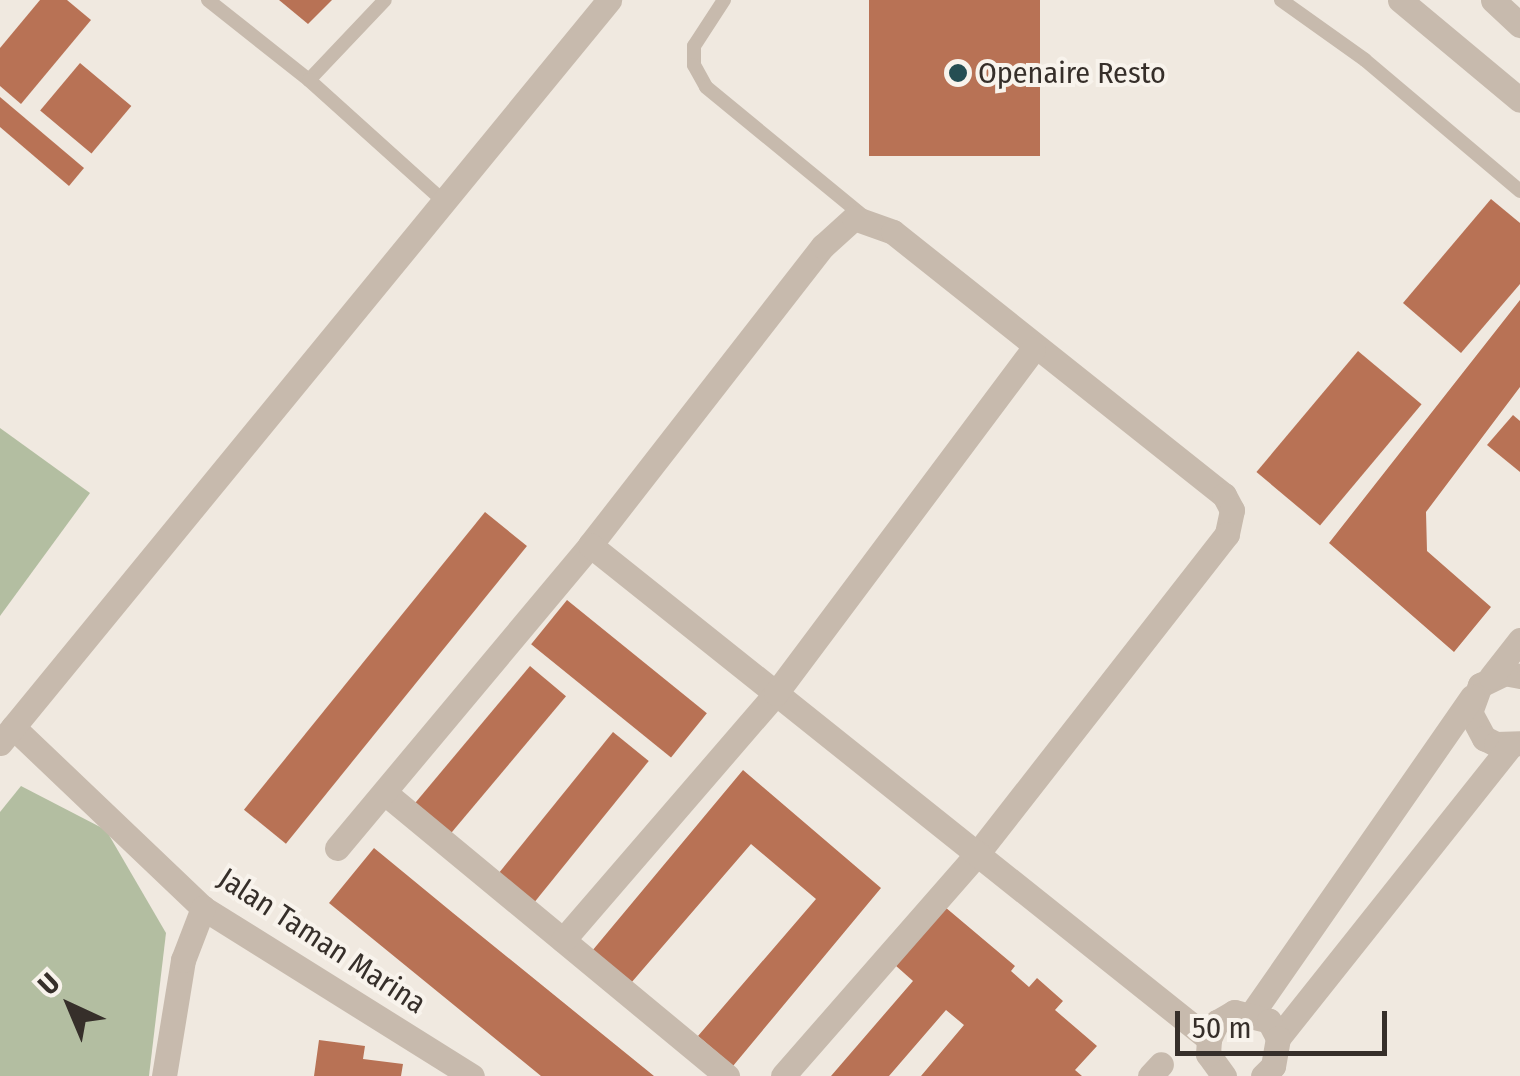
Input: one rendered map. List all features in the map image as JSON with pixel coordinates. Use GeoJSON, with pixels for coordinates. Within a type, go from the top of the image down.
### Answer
{"type":"FeatureCollection","features":[{"type":"Feature","properties":{"kind":"street"},"geometry":{"type":"LineString","coordinates":[[6,735],[608,0]]}},
{"type":"Feature","properties":{"kind":"street"},"geometry":{"type":"LineString","coordinates":[[1400,0],[1520,100]]}},
{"type":"Feature","properties":{"kind":"street"},"geometry":{"type":"LineString","coordinates":[[1493,0],[1520,24]]}},
{"type":"Feature","properties":{"kind":"street"},"geometry":{"type":"LineString","coordinates":[[337,848],[590,545],[823,246],[845,223],[866,219],[892,232],[1033,349],[1224,495],[1231,521],[978,853],[783,1076]]}},
{"type":"Feature","properties":{"kind":"street"},"geometry":{"type":"LineString","coordinates":[[563,940],[776,692],[1033,349]]}},
{"type":"Feature","properties":{"kind":"street"},"geometry":{"type":"LineString","coordinates":[[590,545],[1209,1038]]}},
{"type":"Feature","properties":{"kind":"street"},"geometry":{"type":"LineString","coordinates":[[1253,1012],[1472,697],[1520,640]]}},
{"type":"Feature","properties":{"kind":"street"},"geometry":{"type":"LineString","coordinates":[[1491,677],[1520,676]]}},
{"type":"Feature","properties":{"kind":"street"},"geometry":{"type":"LineString","coordinates":[[1472,697],[1474,726],[1496,744],[1516,744]]}},
{"type":"Feature","properties":{"kind":"street","name":"Jalan Taman Marina"},"geometry":{"type":"LineString","coordinates":[[6,735],[203,908],[472,1076]]}},
{"type":"Feature","properties":{"kind":"street"},"geometry":{"type":"LineString","coordinates":[[1263,1076],[1273,1066],[1278,1038],[1516,744]]}},
{"type":"Feature","properties":{"kind":"street"},"geometry":{"type":"LineString","coordinates":[[385,793],[726,1076]]}},
{"type":"Feature","properties":{"kind":"street"},"geometry":{"type":"LineString","coordinates":[[164,1076],[182,960],[203,908]]}},
{"type":"Feature","properties":{"kind":"street"},"geometry":{"type":"LineString","coordinates":[[1224,1076],[1208,1054],[1209,1038],[1217,1022],[1234,1012],[1253,1012],[1270,1021],[1278,1038]]}},
{"type":"Feature","properties":{"kind":"lane"},"geometry":{"type":"LineString","coordinates":[[208,0],[310,80],[442,198]]}},
{"type":"Feature","properties":{"kind":"lane"},"geometry":{"type":"LineString","coordinates":[[310,80],[385,0]]}},
{"type":"Feature","properties":{"kind":"lane"},"geometry":{"type":"LineString","coordinates":[[724,0],[694,46],[694,65],[706,87],[866,219]]}},
{"type":"Feature","properties":{"kind":"lane"},"geometry":{"type":"LineString","coordinates":[[1281,0],[1364,60],[1520,191]]}},
{"type":"Feature","properties":{"kind":"green space"},"geometry":{"type":"Polygon","coordinates":[[[0,428],[90,493],[0,616],[0,428]]]}},
{"type":"Feature","properties":{"kind":"green space"},"geometry":{"type":"Polygon","coordinates":[[[21,786],[106,830],[166,933],[149,1076],[0,1076],[0,812],[21,786]]]}},
{"type":"Feature","properties":{"kind":"building"},"geometry":{"type":"Polygon","coordinates":[[[40,0],[67,0],[91,20],[21,104],[0,86],[0,48],[40,0]]]}},
{"type":"Feature","properties":{"kind":"building"},"geometry":{"type":"Polygon","coordinates":[[[279,0],[332,0],[308,24],[279,0]]]}},
{"type":"Feature","properties":{"kind":"building","name":"Openaire Resto"},"geometry":{"type":"Polygon","coordinates":[[[869,0],[1040,0],[1040,156],[869,156],[869,0]]]}},
{"type":"Feature","properties":{"kind":"building"},"geometry":{"type":"Polygon","coordinates":[[[80,63],[131,106],[91,154],[40,110],[80,63]]]}},
{"type":"Feature","properties":{"kind":"building"},"geometry":{"type":"Polygon","coordinates":[[[0,97],[84,168],[69,186],[0,127],[0,97]]]}},
{"type":"Feature","properties":{"kind":"building"},"geometry":{"type":"Polygon","coordinates":[[[1491,199],[1520,223],[1520,284],[1461,353],[1403,303],[1491,199]]]}},
{"type":"Feature","properties":{"kind":"building"},"geometry":{"type":"Polygon","coordinates":[[[1520,300],[1520,387],[1426,512],[1427,551],[1491,607],[1454,652],[1329,543],[1520,300]]]}},
{"type":"Feature","properties":{"kind":"building"},"geometry":{"type":"Polygon","coordinates":[[[1358,351],[1422,404],[1320,525],[1256,472],[1358,351]]]}},
{"type":"Feature","properties":{"kind":"building"},"geometry":{"type":"Polygon","coordinates":[[[1513,415],[1520,421],[1520,472],[1487,445],[1513,415]]]}},
{"type":"Feature","properties":{"kind":"building"},"geometry":{"type":"Polygon","coordinates":[[[485,512],[527,546],[286,844],[244,810],[485,512]]]}},
{"type":"Feature","properties":{"kind":"building"},"geometry":{"type":"Polygon","coordinates":[[[567,600],[707,713],[671,758],[531,644],[567,600]]]}},
{"type":"Feature","properties":{"kind":"building"},"geometry":{"type":"Polygon","coordinates":[[[530,666],[566,696],[450,834],[414,804],[530,666]]]}},
{"type":"Feature","properties":{"kind":"building"},"geometry":{"type":"Polygon","coordinates":[[[613,732],[649,761],[534,902],[498,873],[613,732]]]}},
{"type":"Feature","properties":{"kind":"building"},"geometry":{"type":"Polygon","coordinates":[[[743,770],[881,888],[733,1066],[698,1036],[816,899],[751,844],[631,983],[592,951],[743,770]]]}},
{"type":"Feature","properties":{"kind":"building"},"geometry":{"type":"Polygon","coordinates":[[[374,848],[654,1076],[541,1076],[329,903],[374,848]]]}},
{"type":"Feature","properties":{"kind":"building"},"geometry":{"type":"Polygon","coordinates":[[[945,907],[1015,966],[1011,971],[1029,987],[1037,978],[1063,1001],[1055,1010],[1097,1046],[1075,1070],[1082,1076],[921,1076],[964,1025],[946,1010],[889,1076],[831,1076],[913,981],[895,965],[945,907]]]}},
{"type":"Feature","properties":{"kind":"building"},"geometry":{"type":"Polygon","coordinates":[[[319,1040],[365,1046],[363,1059],[403,1064],[401,1076],[314,1076],[319,1040]]]}},
{"type":"Feature","properties":{"kind":"place","name":"Openaire Resto"},"geometry":{"type":"Point","coordinates":[958,73]}}]}
